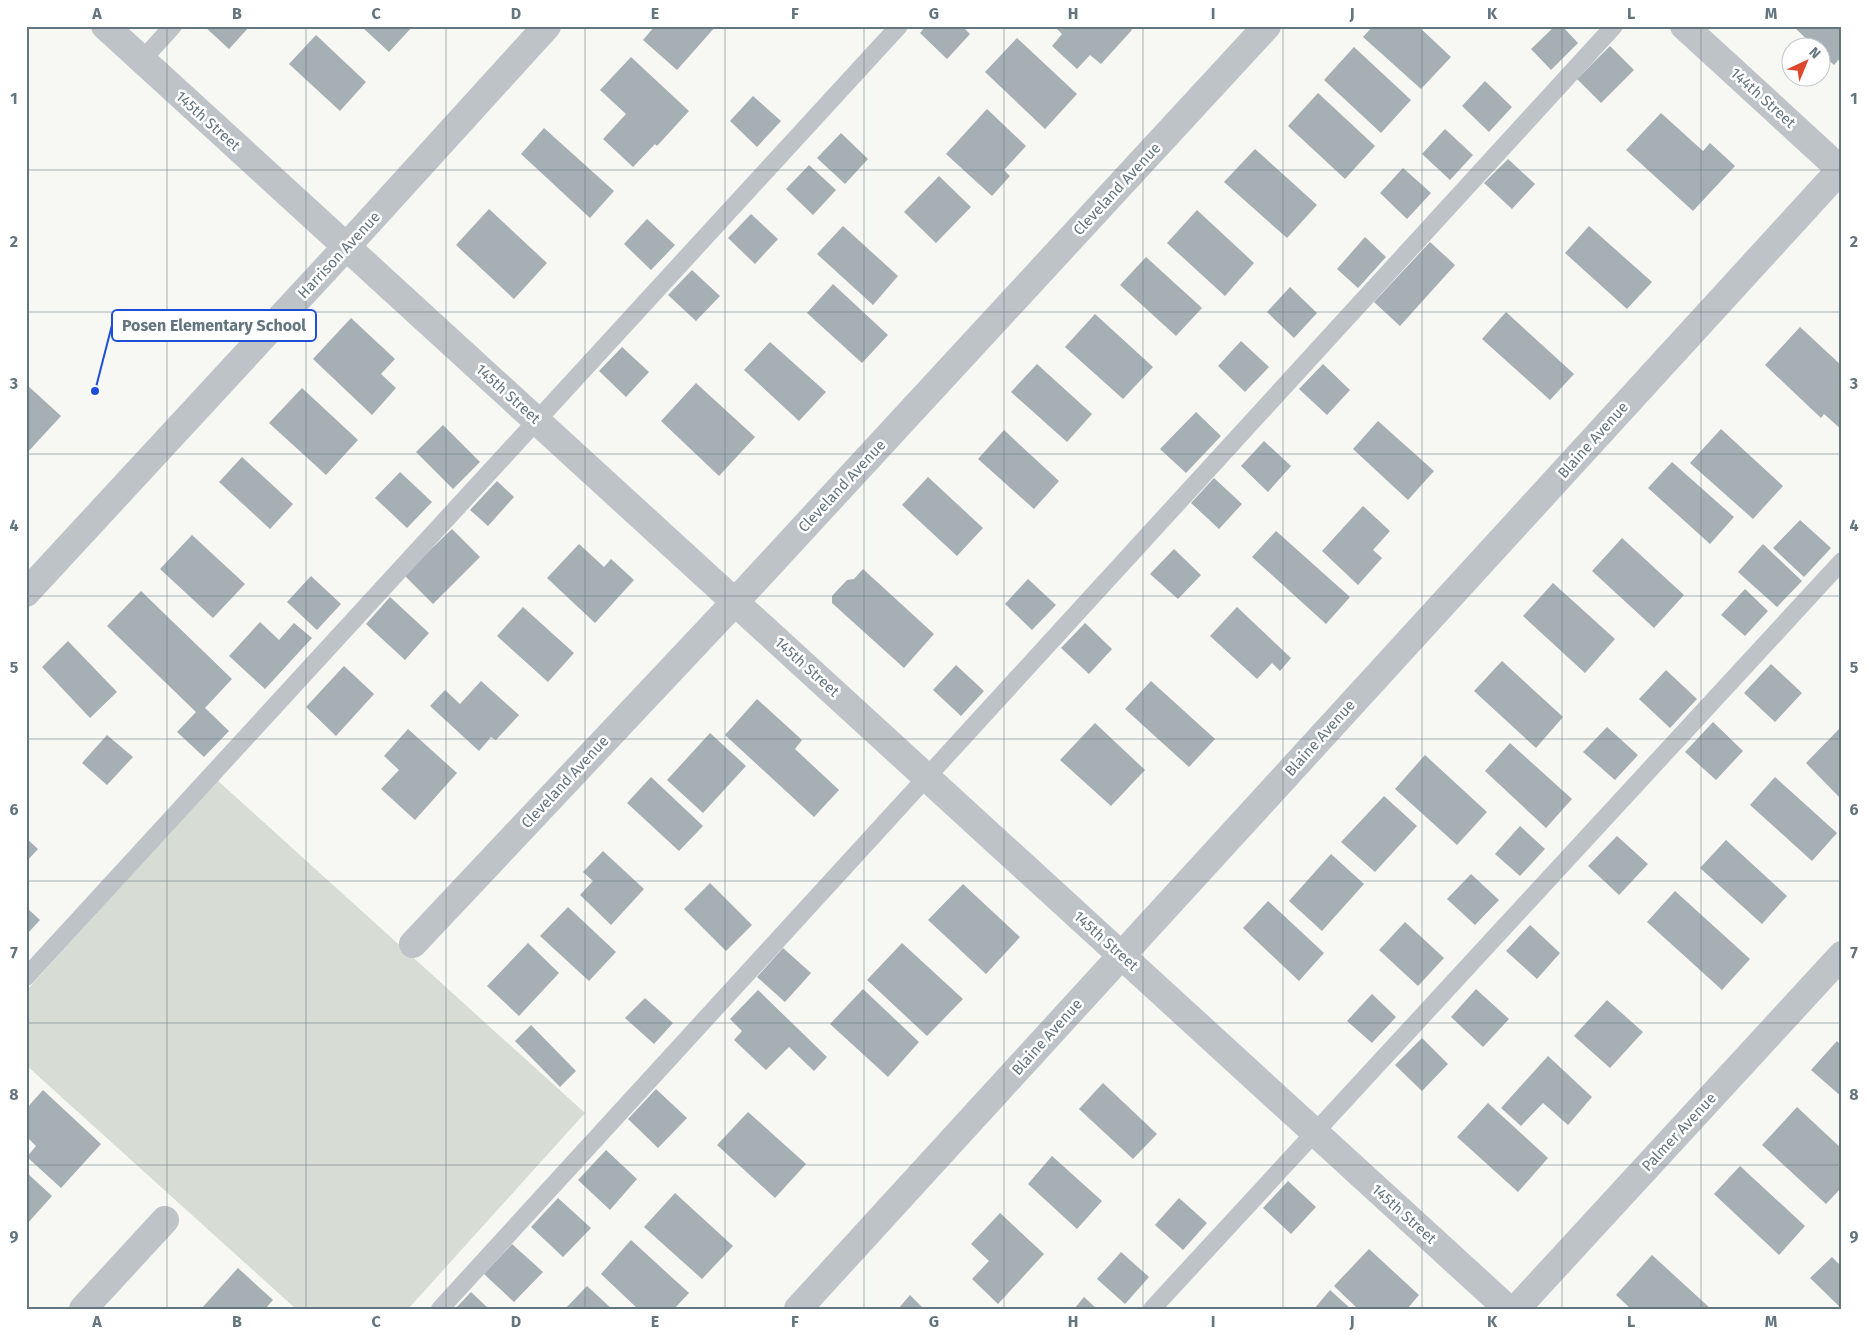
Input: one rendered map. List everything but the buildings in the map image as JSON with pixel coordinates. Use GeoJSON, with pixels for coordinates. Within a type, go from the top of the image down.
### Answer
{"type":"FeatureCollection","features":[{"type":"Feature","properties":{"kind":"street","name":"145th Street"},"geometry":{"type":"LineString","coordinates":[[104,26],[1508,1309]]}},
{"type":"Feature","properties":{"kind":"street","name":"Harrison Avenue"},"geometry":{"type":"LineString","coordinates":[[26,593],[346,247],[547,26]]}},
{"type":"Feature","properties":{"kind":"street","name":"Cleveland Avenue"},"geometry":{"type":"LineString","coordinates":[[413,944],[735,602],[1267,26]]}},
{"type":"Feature","properties":{"kind":"street","name":"144th Street"},"geometry":{"type":"LineString","coordinates":[[1684,26],[1841,169]]}},
{"type":"Feature","properties":{"kind":"street","name":"Blaine Avenue"},"geometry":{"type":"LineString","coordinates":[[798,1309],[1841,169]]}},
{"type":"Feature","properties":{"kind":"street","name":"Palmer Avenue"},"geometry":{"type":"LineString","coordinates":[[1516,1309],[1842,955]]}},
{"type":"Feature","properties":{"kind":"street"},"geometry":{"type":"LineString","coordinates":[[83,1309],[165,1220]]}},
{"type":"Feature","properties":{"kind":"lane"},"geometry":{"type":"LineString","coordinates":[[142,60],[173,26]]}},
{"type":"Feature","properties":{"kind":"lane"},"geometry":{"type":"LineString","coordinates":[[26,977],[898,26]]}},
{"type":"Feature","properties":{"kind":"lane"},"geometry":{"type":"LineString","coordinates":[[440,1309],[1614,26]]}},
{"type":"Feature","properties":{"kind":"lane"},"geometry":{"type":"LineString","coordinates":[[1152,1309],[1842,561]]}},
{"type":"Feature","properties":{"kind":"shaded area"},"geometry":{"type":"Polygon","coordinates":[[[217,780],[585,1113],[408,1309],[296,1309],[26,1065],[26,991],[217,780]]]}},
{"type":"Feature","properties":{"kind":"place","name":"Posen Elementary School"},"geometry":{"type":"Point","coordinates":[95,391]}}]}
